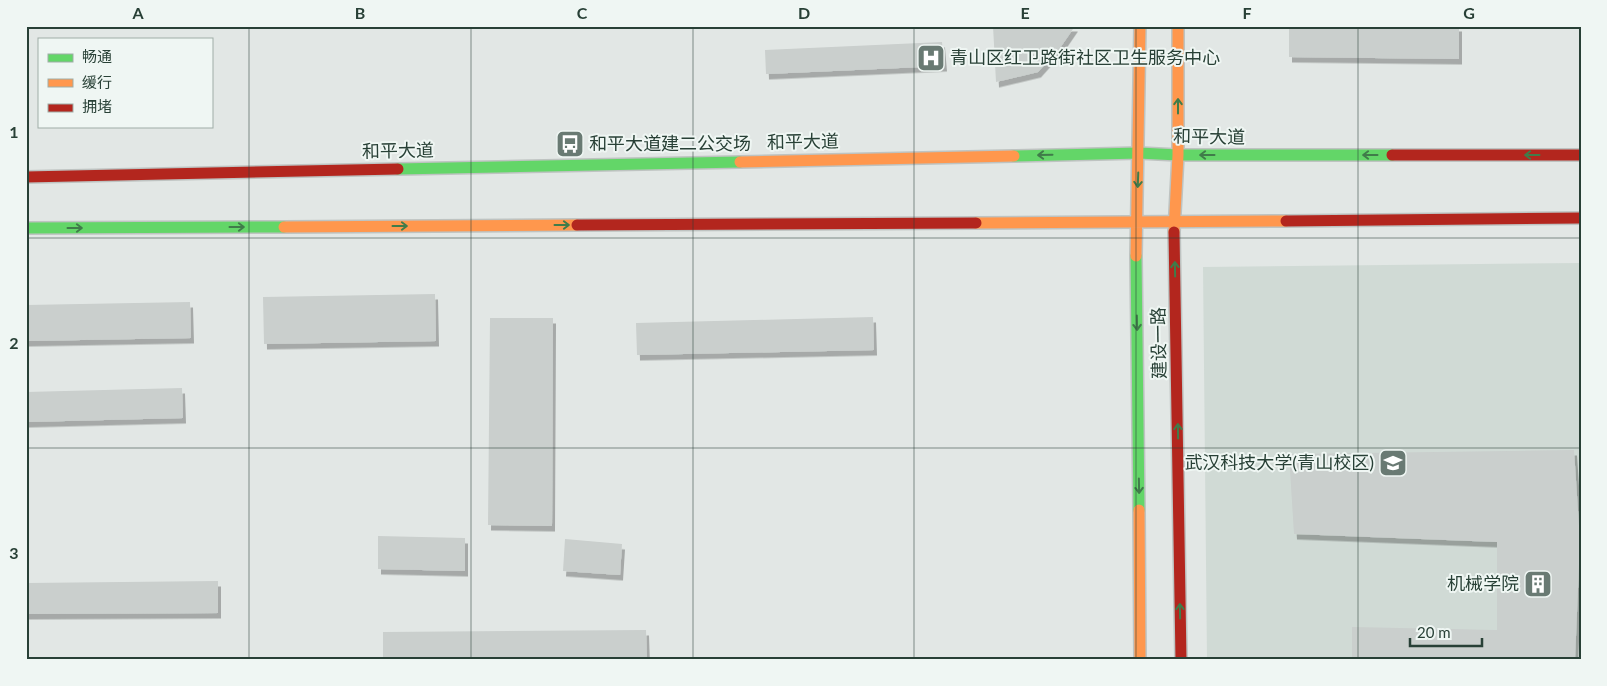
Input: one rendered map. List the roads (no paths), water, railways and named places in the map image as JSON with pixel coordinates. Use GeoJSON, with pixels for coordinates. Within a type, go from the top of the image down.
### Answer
{"type":"FeatureCollection","features":[{"type":"Feature","properties":{"kind":"main road","name":"建设一路"},"geometry":{"type":"LineString","coordinates":[[1140,26],[1139,153],[1136,222],[1140,660]]}},
{"type":"Feature","properties":{"kind":"main road","name":"建设一路"},"geometry":{"type":"LineString","coordinates":[[1178,26],[1178,155],[1174,222],[1181,660]]}},
{"type":"Feature","properties":{"kind":"main road","name":"和平大道"},"geometry":{"type":"LineString","coordinates":[[26,177],[1139,153],[1178,155],[1581,155]]}},
{"type":"Feature","properties":{"kind":"main road"},"geometry":{"type":"LineString","coordinates":[[26,228],[1581,218]]}},
{"type":"Feature","properties":{"kind":"place","name":"青山区红卫路街社区卫生服务中心"},"geometry":{"type":"Point","coordinates":[931,58]}},
{"type":"Feature","properties":{"kind":"place","name":"和平大道建二公交场"},"geometry":{"type":"Point","coordinates":[570,144]}},
{"type":"Feature","properties":{"kind":"place","name":"武汉科技大学(青山校区)"},"geometry":{"type":"Point","coordinates":[1393,463]}},
{"type":"Feature","properties":{"kind":"place","name":"机械学院"},"geometry":{"type":"Point","coordinates":[1538,584]}}]}
